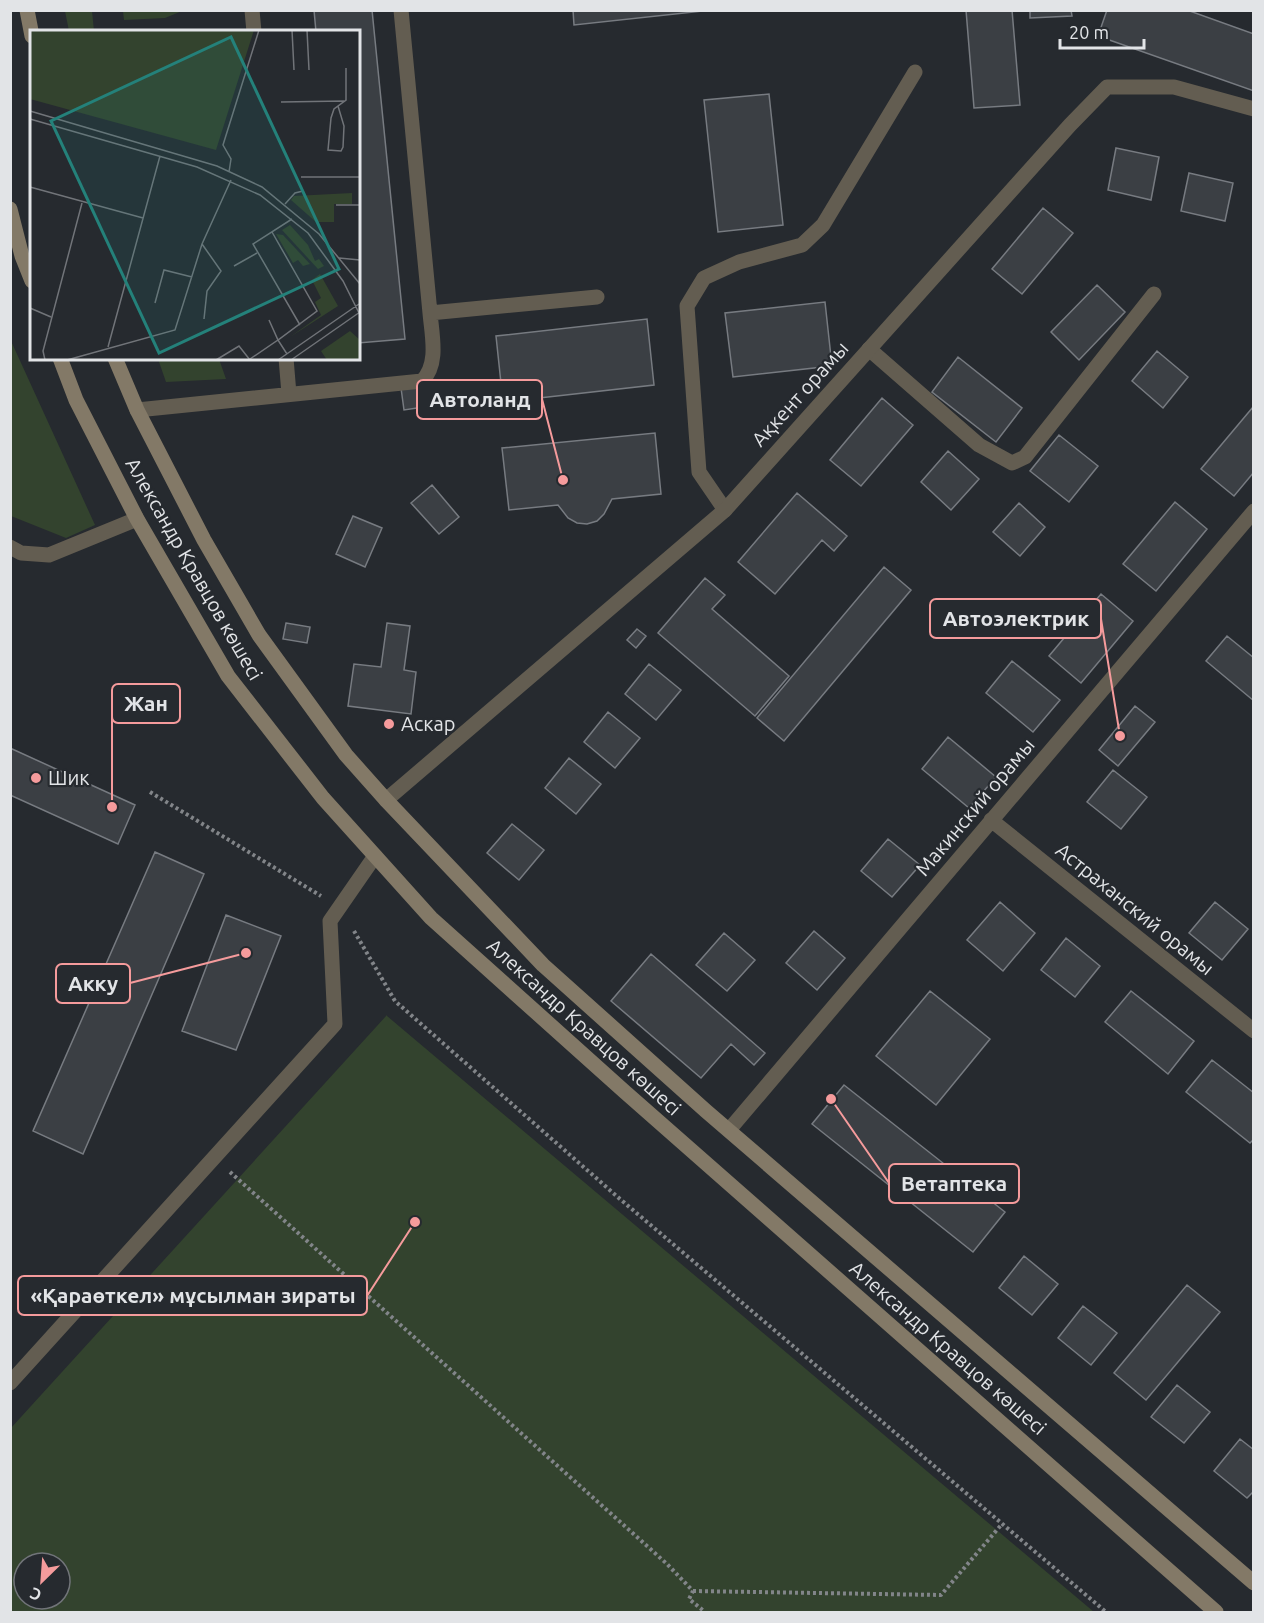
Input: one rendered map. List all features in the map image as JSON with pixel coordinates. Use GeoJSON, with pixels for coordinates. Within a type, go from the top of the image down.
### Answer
{"type":"FeatureCollection","features":[{"type":"Feature","properties":{"kind":"main road"},"geometry":{"type":"LineString","coordinates":[[27,10],[31,30]]}},
{"type":"Feature","properties":{"kind":"main road"},"geometry":{"type":"LineString","coordinates":[[10,209],[30,277]]}},
{"type":"Feature","properties":{"kind":"main road","name":"Александр Кравцов көшесі"},"geometry":{"type":"LineString","coordinates":[[61,360],[76,400],[137,519],[228,676],[323,798],[431,918],[616,1084],[1216,1612]]}},
{"type":"Feature","properties":{"kind":"main road","name":"Александр Кравцов көшесі"},"geometry":{"type":"LineString","coordinates":[[115,360],[137,410],[204,540],[259,635],[346,755],[386,800],[543,965],[729,1130],[1254,1583]]}},
{"type":"Feature","properties":{"kind":"street"},"geometry":{"type":"LineString","coordinates":[[252,10],[254,30]]}},
{"type":"Feature","properties":{"kind":"street"},"geometry":{"type":"LineString","coordinates":[[137,410],[422,381],[431,372],[433,353],[430,313],[400,10]]}},
{"type":"Feature","properties":{"kind":"street"},"geometry":{"type":"LineString","coordinates":[[725,510],[699,472],[687,306],[704,278],[739,262],[802,245],[823,225],[915,72]]}},
{"type":"Feature","properties":{"kind":"street","name":"Ақкент орамы"},"geometry":{"type":"LineString","coordinates":[[386,800],[725,510],[1070,125],[1107,87],[1174,87],[1254,109]]}},
{"type":"Feature","properties":{"kind":"street"},"geometry":{"type":"LineString","coordinates":[[869,349],[979,445],[1012,463],[1025,458],[1154,294]]}},
{"type":"Feature","properties":{"kind":"street"},"geometry":{"type":"LineString","coordinates":[[430,313],[597,297]]}},
{"type":"Feature","properties":{"kind":"street"},"geometry":{"type":"LineString","coordinates":[[286,360],[290,394]]}},
{"type":"Feature","properties":{"kind":"street","name":"Макинский орамы"},"geometry":{"type":"LineString","coordinates":[[729,1130],[1254,511]]}},
{"type":"Feature","properties":{"kind":"street"},"geometry":{"type":"LineString","coordinates":[[10,547],[21,553],[49,555],[137,519]]}},
{"type":"Feature","properties":{"kind":"street","name":"Астраханский орамы"},"geometry":{"type":"LineString","coordinates":[[991,820],[1254,1031]]}},
{"type":"Feature","properties":{"kind":"street"},"geometry":{"type":"LineString","coordinates":[[10,1383],[335,1024],[330,921],[375,856]]}},
{"type":"Feature","properties":{"kind":"path"},"geometry":{"type":"LineString","coordinates":[[150,792],[340,908],[395,1002],[620,1199],[1106,1612]]}},
{"type":"Feature","properties":{"kind":"path"},"geometry":{"type":"LineString","coordinates":[[215,1158],[667,1564],[693,1591],[941,1595],[1002,1524]]}},
{"type":"Feature","properties":{"kind":"path"},"geometry":{"type":"LineString","coordinates":[[693,1591],[689,1599],[705,1612]]}},
{"type":"Feature","properties":{"kind":"green space"},"geometry":{"type":"Polygon","coordinates":[[[123,10],[182,11],[165,18],[124,20],[123,10]]]}},
{"type":"Feature","properties":{"kind":"green space"},"geometry":{"type":"Polygon","coordinates":[[[65,11],[92,11],[94,30],[69,30],[65,11]]]}},
{"type":"Feature","properties":{"kind":"green space"},"geometry":{"type":"Polygon","coordinates":[[[11,341],[95,525],[66,538],[11,516],[11,341]]]}},
{"type":"Feature","properties":{"kind":"green space"},"geometry":{"type":"Polygon","coordinates":[[[158,360],[219,360],[226,379],[166,382],[158,360]]]}},
{"type":"Feature","properties":{"kind":"green space"},"geometry":{"type":"Polygon","coordinates":[[[387,1015],[1094,1612],[11,1612],[11,1428],[387,1015]]]}},
{"type":"Feature","properties":{"kind":"building"},"geometry":{"type":"Polygon","coordinates":[[[314,10],[372,10],[405,339],[360,343],[360,30],[316,30],[314,10]]]}},
{"type":"Feature","properties":{"kind":"building"},"geometry":{"type":"Polygon","coordinates":[[[573,10],[712,10],[574,25],[573,10]]]}},
{"type":"Feature","properties":{"kind":"building"},"geometry":{"type":"Polygon","coordinates":[[[966,10],[1012,10],[1020,105],[974,108],[966,10]]]}},
{"type":"Feature","properties":{"kind":"building"},"geometry":{"type":"Polygon","coordinates":[[[1030,10],[1071,10],[1072,16],[1030,18],[1030,10]]]}},
{"type":"Feature","properties":{"kind":"building"},"geometry":{"type":"Polygon","coordinates":[[[1107,10],[1187,10],[1254,34],[1254,91],[1098,36],[1107,10]]]}},
{"type":"Feature","properties":{"kind":"building"},"geometry":{"type":"Polygon","coordinates":[[[769,94],[783,225],[718,232],[704,100],[769,94]]]}},
{"type":"Feature","properties":{"kind":"building"},"geometry":{"type":"Polygon","coordinates":[[[1116,148],[1159,157],[1151,200],[1108,190],[1116,148]]]}},
{"type":"Feature","properties":{"kind":"building"},"geometry":{"type":"Polygon","coordinates":[[[1189,173],[1233,183],[1225,221],[1181,211],[1189,173]]]}},
{"type":"Feature","properties":{"kind":"building"},"geometry":{"type":"Polygon","coordinates":[[[1043,208],[1073,233],[1022,294],[992,269],[1043,208]]]}},
{"type":"Feature","properties":{"kind":"building"},"geometry":{"type":"Polygon","coordinates":[[[1097,285],[1125,312],[1079,360],[1051,332],[1097,285]]]}},
{"type":"Feature","properties":{"kind":"building"},"geometry":{"type":"Polygon","coordinates":[[[825,302],[832,366],[733,377],[725,313],[825,302]]]}},
{"type":"Feature","properties":{"kind":"building"},"geometry":{"type":"Polygon","coordinates":[[[647,319],[654,385],[503,402],[496,336],[647,319]]]}},
{"type":"Feature","properties":{"kind":"building"},"geometry":{"type":"Polygon","coordinates":[[[1157,351],[1188,377],[1163,408],[1132,381],[1157,351]]]}},
{"type":"Feature","properties":{"kind":"building"},"geometry":{"type":"Polygon","coordinates":[[[958,357],[1022,408],[996,442],[932,392],[958,357]]]}},
{"type":"Feature","properties":{"kind":"building"},"geometry":{"type":"Polygon","coordinates":[[[434,383],[437,405],[404,410],[401,388],[434,383]]]}},
{"type":"Feature","properties":{"kind":"building"},"geometry":{"type":"Polygon","coordinates":[[[882,398],[913,425],[861,486],[830,460],[882,398]]]}},
{"type":"Feature","properties":{"kind":"building"},"geometry":{"type":"Polygon","coordinates":[[[1253,407],[1254,472],[1234,496],[1201,469],[1253,407]]]}},
{"type":"Feature","properties":{"kind":"building"},"geometry":{"type":"Polygon","coordinates":[[[655,433],[661,494],[612,499],[604,514],[597,521],[587,524],[577,523],[568,518],[558,505],[509,510],[502,448],[655,433]]]}},
{"type":"Feature","properties":{"kind":"building"},"geometry":{"type":"Polygon","coordinates":[[[1059,435],[1098,466],[1069,502],[1030,471],[1059,435]]]}},
{"type":"Feature","properties":{"kind":"building"},"geometry":{"type":"Polygon","coordinates":[[[948,451],[979,479],[951,510],[921,482],[948,451]]]}},
{"type":"Feature","properties":{"kind":"building"},"geometry":{"type":"Polygon","coordinates":[[[432,485],[459,517],[439,534],[411,503],[432,485]]]}},
{"type":"Feature","properties":{"kind":"building"},"geometry":{"type":"Polygon","coordinates":[[[797,493],[847,536],[834,551],[822,540],[775,594],[738,562],[797,493]]]}},
{"type":"Feature","properties":{"kind":"building"},"geometry":{"type":"Polygon","coordinates":[[[1175,502],[1207,529],[1156,591],[1123,564],[1175,502]]]}},
{"type":"Feature","properties":{"kind":"building"},"geometry":{"type":"Polygon","coordinates":[[[1019,503],[1045,527],[1020,556],[993,532],[1019,503]]]}},
{"type":"Feature","properties":{"kind":"building"},"geometry":{"type":"Polygon","coordinates":[[[353,516],[382,528],[365,567],[336,554],[353,516]]]}},
{"type":"Feature","properties":{"kind":"building"},"geometry":{"type":"Polygon","coordinates":[[[884,567],[911,590],[784,741],[757,718],[884,567]]]}},
{"type":"Feature","properties":{"kind":"building"},"geometry":{"type":"Polygon","coordinates":[[[705,578],[725,595],[712,609],[789,676],[755,716],[658,633],[705,578]]]}},
{"type":"Feature","properties":{"kind":"building"},"geometry":{"type":"Polygon","coordinates":[[[1101,594],[1133,621],[1081,683],[1049,656],[1101,594]]]}},
{"type":"Feature","properties":{"kind":"building"},"geometry":{"type":"Polygon","coordinates":[[[286,623],[310,627],[307,643],[283,639],[286,623]]]}},
{"type":"Feature","properties":{"kind":"building"},"geometry":{"type":"Polygon","coordinates":[[[387,623],[410,626],[404,670],[416,672],[411,714],[348,706],[354,664],[381,667],[387,623]]]}},
{"type":"Feature","properties":{"kind":"building"},"geometry":{"type":"Polygon","coordinates":[[[637,629],[646,636],[636,648],[627,640],[637,629]]]}},
{"type":"Feature","properties":{"kind":"building"},"geometry":{"type":"Polygon","coordinates":[[[1227,636],[1254,658],[1254,701],[1206,661],[1227,636]]]}},
{"type":"Feature","properties":{"kind":"building"},"geometry":{"type":"Polygon","coordinates":[[[1012,661],[1060,700],[1033,732],[986,693],[1012,661]]]}},
{"type":"Feature","properties":{"kind":"building"},"geometry":{"type":"Polygon","coordinates":[[[649,664],[681,690],[656,720],[625,694],[649,664]]]}},
{"type":"Feature","properties":{"kind":"building"},"geometry":{"type":"Polygon","coordinates":[[[1135,706],[1155,722],[1118,766],[1099,750],[1135,706]]]}},
{"type":"Feature","properties":{"kind":"building"},"geometry":{"type":"Polygon","coordinates":[[[608,712],[640,738],[615,768],[584,742],[608,712]]]}},
{"type":"Feature","properties":{"kind":"building"},"geometry":{"type":"Polygon","coordinates":[[[948,737],[996,777],[969,808],[922,769],[948,737]]]}},
{"type":"Feature","properties":{"kind":"building"},"geometry":{"type":"Polygon","coordinates":[[[10,748],[135,805],[118,844],[10,795],[10,748]]]}},
{"type":"Feature","properties":{"kind":"building"},"geometry":{"type":"Polygon","coordinates":[[[569,758],[601,784],[576,814],[545,788],[569,758]]]}},
{"type":"Feature","properties":{"kind":"building"},"geometry":{"type":"Polygon","coordinates":[[[1113,770],[1147,797],[1121,829],[1087,802],[1113,770]]]}},
{"type":"Feature","properties":{"kind":"building"},"geometry":{"type":"Polygon","coordinates":[[[512,824],[544,850],[519,880],[487,853],[512,824]]]}},
{"type":"Feature","properties":{"kind":"building"},"geometry":{"type":"Polygon","coordinates":[[[888,839],[920,865],[892,897],[861,871],[888,839]]]}},
{"type":"Feature","properties":{"kind":"building"},"geometry":{"type":"Polygon","coordinates":[[[155,852],[204,874],[83,1154],[33,1131],[155,852]]]}},
{"type":"Feature","properties":{"kind":"building"},"geometry":{"type":"Polygon","coordinates":[[[1000,902],[1035,933],[1003,971],[967,940],[1000,902]]]}},
{"type":"Feature","properties":{"kind":"building"},"geometry":{"type":"Polygon","coordinates":[[[1215,902],[1248,929],[1222,960],[1189,933],[1215,902]]]}},
{"type":"Feature","properties":{"kind":"building"},"geometry":{"type":"Polygon","coordinates":[[[226,915],[281,936],[236,1050],[182,1031],[226,915]]]}},
{"type":"Feature","properties":{"kind":"building"},"geometry":{"type":"Polygon","coordinates":[[[814,931],[845,958],[817,990],[786,963],[814,931]]]}},
{"type":"Feature","properties":{"kind":"building"},"geometry":{"type":"Polygon","coordinates":[[[724,933],[755,960],[727,991],[696,965],[724,933]]]}},
{"type":"Feature","properties":{"kind":"building"},"geometry":{"type":"Polygon","coordinates":[[[1066,938],[1100,966],[1075,997],[1041,970],[1066,938]]]}},
{"type":"Feature","properties":{"kind":"building"},"geometry":{"type":"Polygon","coordinates":[[[651,954],[765,1053],[754,1065],[731,1044],[701,1078],[611,1001],[651,954]]]}},
{"type":"Feature","properties":{"kind":"building"},"geometry":{"type":"Polygon","coordinates":[[[930,991],[990,1039],[936,1105],[876,1056],[930,991]]]}},
{"type":"Feature","properties":{"kind":"building"},"geometry":{"type":"Polygon","coordinates":[[[1131,991],[1194,1041],[1168,1074],[1105,1022],[1131,991]]]}},
{"type":"Feature","properties":{"kind":"building"},"geometry":{"type":"Polygon","coordinates":[[[1212,1060],[1254,1093],[1254,1139],[1250,1143],[1186,1092],[1212,1060]]]}},
{"type":"Feature","properties":{"kind":"building"},"geometry":{"type":"Polygon","coordinates":[[[844,1085],[1005,1212],[973,1252],[812,1124],[844,1085]]]}},
{"type":"Feature","properties":{"kind":"building"},"geometry":{"type":"Polygon","coordinates":[[[1024,1256],[1058,1284],[1032,1315],[999,1288],[1024,1256]]]}},
{"type":"Feature","properties":{"kind":"building"},"geometry":{"type":"Polygon","coordinates":[[[1187,1285],[1220,1312],[1146,1400],[1114,1373],[1187,1285]]]}},
{"type":"Feature","properties":{"kind":"building"},"geometry":{"type":"Polygon","coordinates":[[[1083,1306],[1117,1333],[1091,1365],[1058,1338],[1083,1306]]]}},
{"type":"Feature","properties":{"kind":"building"},"geometry":{"type":"Polygon","coordinates":[[[1177,1385],[1210,1412],[1184,1443],[1151,1417],[1177,1385]]]}},
{"type":"Feature","properties":{"kind":"building"},"geometry":{"type":"Polygon","coordinates":[[[1240,1439],[1254,1450],[1254,1491],[1247,1498],[1214,1471],[1240,1439]]]}},
{"type":"Feature","properties":{"kind":"place","name":"Автоланд"},"geometry":{"type":"Point","coordinates":[563,480]}},
{"type":"Feature","properties":{"kind":"place","name":"Аскар"},"geometry":{"type":"Point","coordinates":[389,724]}},
{"type":"Feature","properties":{"kind":"place","name":"Автоэлектрик"},"geometry":{"type":"Point","coordinates":[1120,736]}},
{"type":"Feature","properties":{"kind":"place","name":"Шик"},"geometry":{"type":"Point","coordinates":[36,778]}},
{"type":"Feature","properties":{"kind":"place","name":"Жан"},"geometry":{"type":"Point","coordinates":[112,807]}},
{"type":"Feature","properties":{"kind":"place","name":"Акку"},"geometry":{"type":"Point","coordinates":[246,953]}},
{"type":"Feature","properties":{"kind":"place","name":"Ветаптека"},"geometry":{"type":"Point","coordinates":[831,1099]}},
{"type":"Feature","properties":{"kind":"place","name":"«Қараөткел» мұсылман зираты"},"geometry":{"type":"Point","coordinates":[415,1222]}}]}
